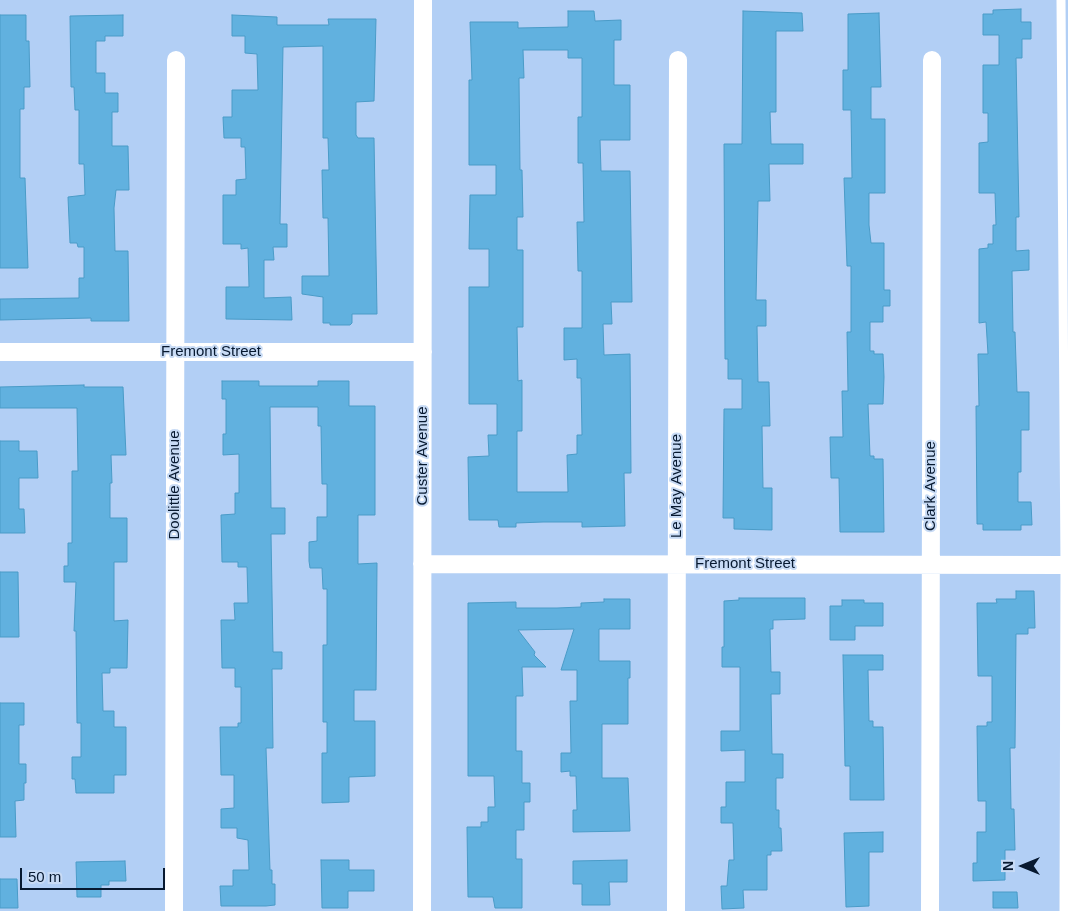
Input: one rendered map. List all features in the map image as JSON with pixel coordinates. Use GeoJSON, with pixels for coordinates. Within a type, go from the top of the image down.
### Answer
{"type":"FeatureCollection","features":[{"type":"Feature","properties":{"kind":"street","name":"Custer Avenue"},"geometry":{"type":"LineString","coordinates":[[422,911],[423,0]]}},
{"type":"Feature","properties":{"kind":"street","name":"Doolittle Avenue"},"geometry":{"type":"LineString","coordinates":[[174,911],[176,60]]}},
{"type":"Feature","properties":{"kind":"street","name":"Le May Avenue"},"geometry":{"type":"LineString","coordinates":[[676,911],[678,60]]}},
{"type":"Feature","properties":{"kind":"street","name":"Clark Avenue"},"geometry":{"type":"LineString","coordinates":[[930,911],[932,60]]}},
{"type":"Feature","properties":{"kind":"street","name":"Fremont Street"},"geometry":{"type":"LineString","coordinates":[[0,352],[423,352]]}},
{"type":"Feature","properties":{"kind":"street","name":"Fremont Street"},"geometry":{"type":"LineString","coordinates":[[422,564],[1066,564]]}},
{"type":"Feature","properties":{"kind":"lane"},"geometry":{"type":"LineString","coordinates":[[1061,0],[1066,564],[1064,911]]}},
{"type":"Feature","properties":{"kind":"building"},"geometry":{"type":"Polygon","coordinates":[[[1021,9],[1021,22],[1031,22],[1031,39],[1022,39],[1022,58],[1016,58],[1019,217],[1016,217],[1016,251],[1029,250],[1029,270],[1012,271],[1013,332],[1015,332],[1017,392],[1029,392],[1029,430],[1021,430],[1021,472],[1018,472],[1018,502],[1031,502],[1032,525],[1021,525],[1021,530],[983,530],[983,524],[977,524],[976,406],[979,406],[978,354],[988,354],[986,322],[979,323],[979,249],[988,248],[988,244],[993,244],[993,225],[996,225],[995,193],[979,193],[979,143],[988,142],[988,113],[983,113],[983,65],[999,65],[999,35],[983,35],[983,14],[993,14],[993,10],[1021,9]]]}},
{"type":"Feature","properties":{"kind":"building"},"geometry":{"type":"Polygon","coordinates":[[[568,11],[594,11],[595,21],[621,20],[621,40],[614,40],[614,85],[630,85],[630,140],[600,140],[601,171],[630,171],[632,302],[611,302],[612,324],[603,324],[604,355],[630,354],[631,473],[624,473],[625,526],[582,527],[582,522],[543,522],[516,523],[516,527],[499,527],[498,520],[469,520],[468,457],[489,456],[488,435],[497,435],[497,404],[469,404],[469,287],[489,287],[489,249],[469,249],[470,195],[496,195],[496,165],[469,165],[469,80],[472,80],[470,22],[518,22],[518,28],[568,27],[568,11]],[[523,50],[524,78],[519,78],[520,170],[522,170],[523,217],[517,217],[517,250],[523,250],[523,327],[517,327],[518,381],[522,380],[522,431],[517,431],[517,492],[568,492],[567,455],[577,454],[577,435],[582,435],[581,378],[577,378],[577,359],[564,360],[564,328],[582,328],[582,271],[578,271],[577,222],[584,222],[583,163],[578,163],[578,117],[582,117],[582,58],[568,58],[568,50],[523,50]]]}},
{"type":"Feature","properties":{"kind":"building"},"geometry":{"type":"Polygon","coordinates":[[[743,11],[802,13],[803,31],[776,31],[776,112],[770,112],[771,144],[803,144],[803,164],[769,164],[770,201],[758,201],[756,300],[766,300],[766,326],[757,326],[758,382],[769,382],[770,426],[762,426],[763,488],[772,488],[772,530],[734,529],[734,518],[723,518],[724,409],[742,409],[742,379],[728,379],[728,359],[725,359],[724,144],[742,144],[743,11]]]}},
{"type":"Feature","properties":{"kind":"building"},"geometry":{"type":"Polygon","coordinates":[[[879,13],[881,87],[871,87],[871,119],[885,119],[885,193],[869,193],[869,225],[871,243],[884,243],[884,290],[890,290],[890,306],[883,306],[883,322],[870,322],[870,351],[874,351],[874,354],[883,354],[884,377],[883,404],[868,404],[870,456],[874,456],[874,459],[883,459],[884,532],[840,532],[839,478],[831,478],[830,437],[843,437],[842,391],[848,391],[847,332],[851,332],[851,266],[847,266],[844,178],[852,178],[851,110],[843,110],[843,70],[848,70],[848,14],[879,13]]]}},
{"type":"Feature","properties":{"kind":"building"},"geometry":{"type":"Polygon","coordinates":[[[0,15],[26,15],[26,41],[29,41],[30,87],[24,87],[24,109],[20,109],[20,178],[25,178],[28,268],[0,268],[0,15]]]}},
{"type":"Feature","properties":{"kind":"building"},"geometry":{"type":"Polygon","coordinates":[[[123,15],[123,36],[105,36],[105,41],[96,41],[96,73],[105,73],[105,93],[118,93],[118,112],[112,112],[112,146],[128,146],[129,190],[116,190],[114,208],[115,251],[128,251],[129,321],[91,321],[91,318],[0,320],[0,299],[79,298],[79,278],[84,278],[84,247],[78,247],[77,243],[70,243],[68,197],[85,195],[84,164],[79,164],[79,110],[75,110],[74,87],[71,87],[70,16],[123,15]]]}},
{"type":"Feature","properties":{"kind":"building"},"geometry":{"type":"Polygon","coordinates":[[[232,15],[277,17],[277,25],[329,25],[328,19],[376,19],[374,101],[356,102],[356,135],[358,138],[374,138],[377,314],[352,314],[352,323],[350,325],[330,325],[330,323],[323,323],[323,297],[302,294],[302,276],[329,276],[328,218],[323,218],[322,170],[329,170],[328,138],[323,138],[323,46],[283,47],[280,224],[287,224],[287,247],[273,247],[274,260],[264,260],[264,298],[291,297],[292,320],[226,319],[226,287],[249,287],[248,248],[241,249],[241,244],[223,244],[223,195],[236,195],[236,180],[246,179],[245,147],[241,147],[241,138],[224,138],[223,117],[232,117],[232,90],[258,90],[257,54],[245,53],[245,36],[232,36],[232,15]]]}},
{"type":"Feature","properties":{"kind":"building"},"geometry":{"type":"Polygon","coordinates":[[[222,381],[259,381],[259,386],[318,386],[318,381],[349,381],[349,406],[375,406],[375,515],[358,515],[358,564],[377,563],[376,690],[354,690],[354,721],[375,721],[375,776],[349,777],[349,802],[322,803],[322,753],[327,753],[327,722],[323,722],[323,645],[327,645],[327,589],[323,589],[322,568],[310,568],[309,561],[309,542],[317,541],[317,517],[327,517],[327,484],[322,484],[321,426],[318,426],[318,407],[270,407],[271,508],[285,508],[285,534],[271,534],[273,652],[282,652],[282,669],[272,669],[273,748],[266,748],[270,870],[272,870],[272,884],[275,884],[275,905],[266,906],[221,906],[220,886],[233,886],[233,870],[249,870],[248,840],[237,838],[237,828],[221,828],[221,809],[234,808],[234,775],[221,775],[220,727],[238,727],[238,723],[241,723],[241,687],[235,687],[235,668],[222,668],[221,620],[235,620],[234,603],[248,603],[247,567],[238,567],[238,562],[222,562],[221,515],[235,514],[235,493],[239,493],[239,454],[223,455],[223,434],[226,434],[226,399],[222,399],[222,381]]]}},
{"type":"Feature","properties":{"kind":"building"},"geometry":{"type":"Polygon","coordinates":[[[84,385],[84,387],[123,387],[126,455],[111,455],[110,518],[127,518],[127,562],[114,562],[114,621],[128,620],[127,668],[110,668],[110,673],[102,673],[103,711],[114,711],[114,727],[126,727],[126,775],[114,775],[114,793],[76,793],[75,779],[72,779],[72,757],[81,757],[81,723],[77,723],[76,631],[74,631],[76,582],[64,582],[64,566],[68,566],[68,543],[72,543],[72,471],[78,471],[77,408],[0,408],[0,387],[84,385]]]}},
{"type":"Feature","properties":{"kind":"building"},"geometry":{"type":"Polygon","coordinates":[[[0,441],[19,441],[19,451],[37,451],[38,478],[19,478],[19,509],[24,509],[25,533],[0,533],[0,441]]]}},
{"type":"Feature","properties":{"kind":"building"},"geometry":{"type":"Polygon","coordinates":[[[0,572],[18,572],[19,637],[0,637],[0,572]]]}},
{"type":"Feature","properties":{"kind":"building"},"geometry":{"type":"Polygon","coordinates":[[[1016,591],[1034,591],[1035,628],[1028,628],[1028,634],[1016,634],[1015,748],[1010,748],[1011,809],[1014,809],[1015,850],[1005,850],[1005,880],[973,881],[973,863],[977,863],[977,832],[986,832],[986,801],[978,801],[977,726],[987,726],[987,722],[992,722],[992,676],[978,676],[977,603],[997,603],[996,599],[1016,599],[1016,591]]]}},
{"type":"Feature","properties":{"kind":"building"},"geometry":{"type":"Polygon","coordinates":[[[739,598],[805,598],[805,619],[773,620],[773,629],[770,629],[771,672],[780,672],[780,694],[771,694],[772,754],[783,754],[783,778],[776,778],[776,810],[779,810],[782,851],[771,851],[771,855],[767,855],[767,890],[743,890],[744,908],[722,909],[721,886],[727,886],[729,860],[734,860],[733,823],[721,823],[721,807],[726,807],[726,782],[745,782],[745,750],[721,751],[721,731],[740,731],[740,667],[722,667],[724,601],[739,600],[739,598]]]}},
{"type":"Feature","properties":{"kind":"building"},"geometry":{"type":"Polygon","coordinates":[[[604,599],[630,599],[630,629],[599,629],[599,661],[630,661],[628,724],[602,724],[602,778],[628,778],[630,831],[573,832],[573,810],[577,810],[576,776],[570,776],[570,771],[561,772],[561,753],[571,753],[570,701],[577,701],[577,670],[561,670],[574,629],[518,630],[535,652],[534,655],[546,667],[522,667],[523,696],[516,696],[516,751],[522,751],[522,783],[530,783],[530,802],[524,802],[524,830],[516,830],[516,859],[522,859],[522,908],[495,908],[493,897],[468,897],[467,827],[481,827],[481,822],[488,822],[488,807],[495,807],[494,776],[468,776],[468,603],[516,602],[516,608],[557,608],[581,607],[581,603],[604,602],[604,599]]]}},
{"type":"Feature","properties":{"kind":"building"},"geometry":{"type":"Polygon","coordinates":[[[842,600],[864,600],[864,603],[883,603],[883,626],[855,626],[855,640],[830,640],[830,606],[842,606],[842,600]]]}},
{"type":"Feature","properties":{"kind":"building"},"geometry":{"type":"Polygon","coordinates":[[[843,655],[883,655],[883,670],[868,670],[869,721],[873,721],[873,727],[883,727],[884,800],[850,800],[850,766],[845,766],[843,655]]]}},
{"type":"Feature","properties":{"kind":"building"},"geometry":{"type":"Polygon","coordinates":[[[0,703],[24,703],[24,725],[19,725],[19,764],[26,764],[26,783],[24,783],[24,800],[15,801],[16,837],[0,837],[0,703]]]}},
{"type":"Feature","properties":{"kind":"building"},"geometry":{"type":"Polygon","coordinates":[[[883,832],[883,852],[869,852],[869,906],[846,907],[844,833],[883,832]]]}},
{"type":"Feature","properties":{"kind":"building"},"geometry":{"type":"Polygon","coordinates":[[[321,860],[349,860],[349,870],[374,870],[374,891],[348,891],[348,908],[322,908],[321,860]]]}},
{"type":"Feature","properties":{"kind":"building"},"geometry":{"type":"Polygon","coordinates":[[[627,860],[627,882],[609,882],[610,905],[582,905],[582,884],[573,884],[573,861],[627,860]]]}},
{"type":"Feature","properties":{"kind":"building"},"geometry":{"type":"Polygon","coordinates":[[[125,861],[126,881],[109,881],[109,885],[101,885],[101,897],[77,897],[76,862],[125,861]]]}},
{"type":"Feature","properties":{"kind":"building"},"geometry":{"type":"Polygon","coordinates":[[[0,879],[17,879],[18,908],[0,908],[0,879]]]}},
{"type":"Feature","properties":{"kind":"building"},"geometry":{"type":"Polygon","coordinates":[[[993,892],[1017,892],[1018,908],[993,908],[993,892]]]}}]}
